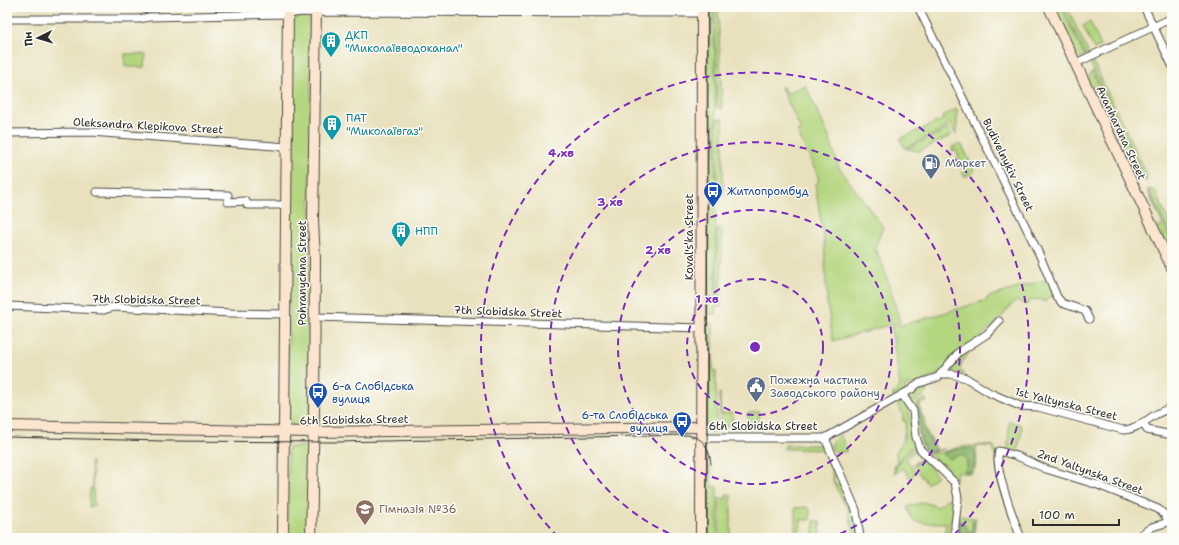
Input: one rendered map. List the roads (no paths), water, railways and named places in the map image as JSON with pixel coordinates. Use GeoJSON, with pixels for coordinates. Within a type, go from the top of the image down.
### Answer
{"type":"FeatureCollection","features":[{"type":"Feature","properties":{"kind":"street","name":"Budivelnykiv Street"},"geometry":{"type":"LineString","coordinates":[[918,7],[1040,256],[1057,297],[1062,303],[1085,311],[1089,319]]}},
{"type":"Feature","properties":{"kind":"street","name":"Avanhardna Street"},"geometry":{"type":"LineString","coordinates":[[1050,7],[1172,268]]}},
{"type":"Feature","properties":{"kind":"street"},"geometry":{"type":"LineString","coordinates":[[1144,7],[1172,65]]}},
{"type":"Feature","properties":{"kind":"street"},"geometry":{"type":"LineString","coordinates":[[7,20],[139,19],[150,17],[288,11],[293,13],[316,10],[701,10]]}},
{"type":"Feature","properties":{"kind":"street","name":"Pohranychna Street"},"geometry":{"type":"LineString","coordinates":[[311,538],[315,259],[313,221],[316,10]]}},
{"type":"Feature","properties":{"kind":"street","name":"Koval's'ka Street"},"geometry":{"type":"LineString","coordinates":[[701,10],[701,538]]}},
{"type":"Feature","properties":{"kind":"street","name":"Pohranychna Street"},"geometry":{"type":"LineString","coordinates":[[284,538],[285,205],[288,11]]}},
{"type":"Feature","properties":{"kind":"street"},"geometry":{"type":"LineString","coordinates":[[1076,63],[1172,18]]}},
{"type":"Feature","properties":{"kind":"street","name":"Oleksandra Klepikova Street"},"geometry":{"type":"LineString","coordinates":[[7,134],[91,132],[287,147]]}},
{"type":"Feature","properties":{"kind":"street"},"geometry":{"type":"LineString","coordinates":[[97,192],[228,195],[228,202],[246,202],[246,205],[285,205]]}},
{"type":"Feature","properties":{"kind":"street","name":"7th Slobidska Street"},"geometry":{"type":"LineString","coordinates":[[7,306],[104,310],[113,307],[285,314]]}},
{"type":"Feature","properties":{"kind":"street","name":"7th Slobidska Street"},"geometry":{"type":"LineString","coordinates":[[314,317],[701,328]]}},
{"type":"Feature","properties":{"kind":"street"},"geometry":{"type":"LineString","coordinates":[[860,538],[856,510],[825,438],[852,424],[913,388],[917,384],[938,378],[959,352],[987,334],[999,321]]}},
{"type":"Feature","properties":{"kind":"street","name":"1st Yaltynska Street"},"geometry":{"type":"LineString","coordinates":[[940,374],[951,374],[966,378],[990,393],[1022,406],[1038,407],[1123,430],[1134,427],[1154,415],[1172,407]]}},
{"type":"Feature","properties":{"kind":"street"},"geometry":{"type":"LineString","coordinates":[[902,394],[913,411],[916,434],[920,449],[955,483],[958,498],[955,538]]}},
{"type":"Feature","properties":{"kind":"street"},"geometry":{"type":"LineString","coordinates":[[1143,422],[1145,428],[1148,430],[1172,435]]}},
{"type":"Feature","properties":{"kind":"street","name":"6th Slobidska Street"},"geometry":{"type":"LineString","coordinates":[[7,426],[284,432],[701,427]]}},
{"type":"Feature","properties":{"kind":"street","name":"6th Slobidska Street"},"geometry":{"type":"LineString","coordinates":[[701,438],[825,438]]}},
{"type":"Feature","properties":{"kind":"street","name":"2nd Yaltynska Street"},"geometry":{"type":"LineString","coordinates":[[1021,538],[1000,472],[997,457],[999,451],[1017,456],[1046,469],[1098,485],[1156,509],[1164,514],[1170,521]]}},
{"type":"Feature","properties":{"kind":"street"},"geometry":{"type":"LineString","coordinates":[[1136,538],[1150,528],[1170,521]]}},
{"type":"Feature","properties":{"kind":"tram line"},"geometry":{"type":"LineString","coordinates":[[707,538],[708,7]]}},
{"type":"Feature","properties":{"kind":"tram line"},"geometry":{"type":"LineString","coordinates":[[7,437],[163,441],[334,442],[687,435],[698,438],[705,444],[709,453],[711,464]]}},
{"type":"Feature","properties":{"kind":"place","name":"ДКП \"Миколаївводоканал\""},"geometry":{"type":"Point","coordinates":[331,58]}},
{"type":"Feature","properties":{"kind":"place","name":"ПАТ \"Миколаївгаз\""},"geometry":{"type":"Point","coordinates":[332,141]}},
{"type":"Feature","properties":{"kind":"place","name":"Маркет"},"geometry":{"type":"Point","coordinates":[931,180]}},
{"type":"Feature","properties":{"kind":"place","name":"Житлопромбуд"},"geometry":{"type":"Point","coordinates":[713,208]}},
{"type":"Feature","properties":{"kind":"place","name":"НПП"},"geometry":{"type":"Point","coordinates":[401,248]}},
{"type":"Feature","properties":{"kind":"place","name":"Пожежна частина Заводського району"},"geometry":{"type":"Point","coordinates":[756,403]}},
{"type":"Feature","properties":{"kind":"place","name":"6-а Слобідська вулиця"},"geometry":{"type":"Point","coordinates":[318,409]}},
{"type":"Feature","properties":{"kind":"place","name":"6-та Слобідська вулиця"},"geometry":{"type":"Point","coordinates":[682,438]}},
{"type":"Feature","properties":{"kind":"place","name":"Гімназія №36"},"geometry":{"type":"Point","coordinates":[365,526]}}]}
